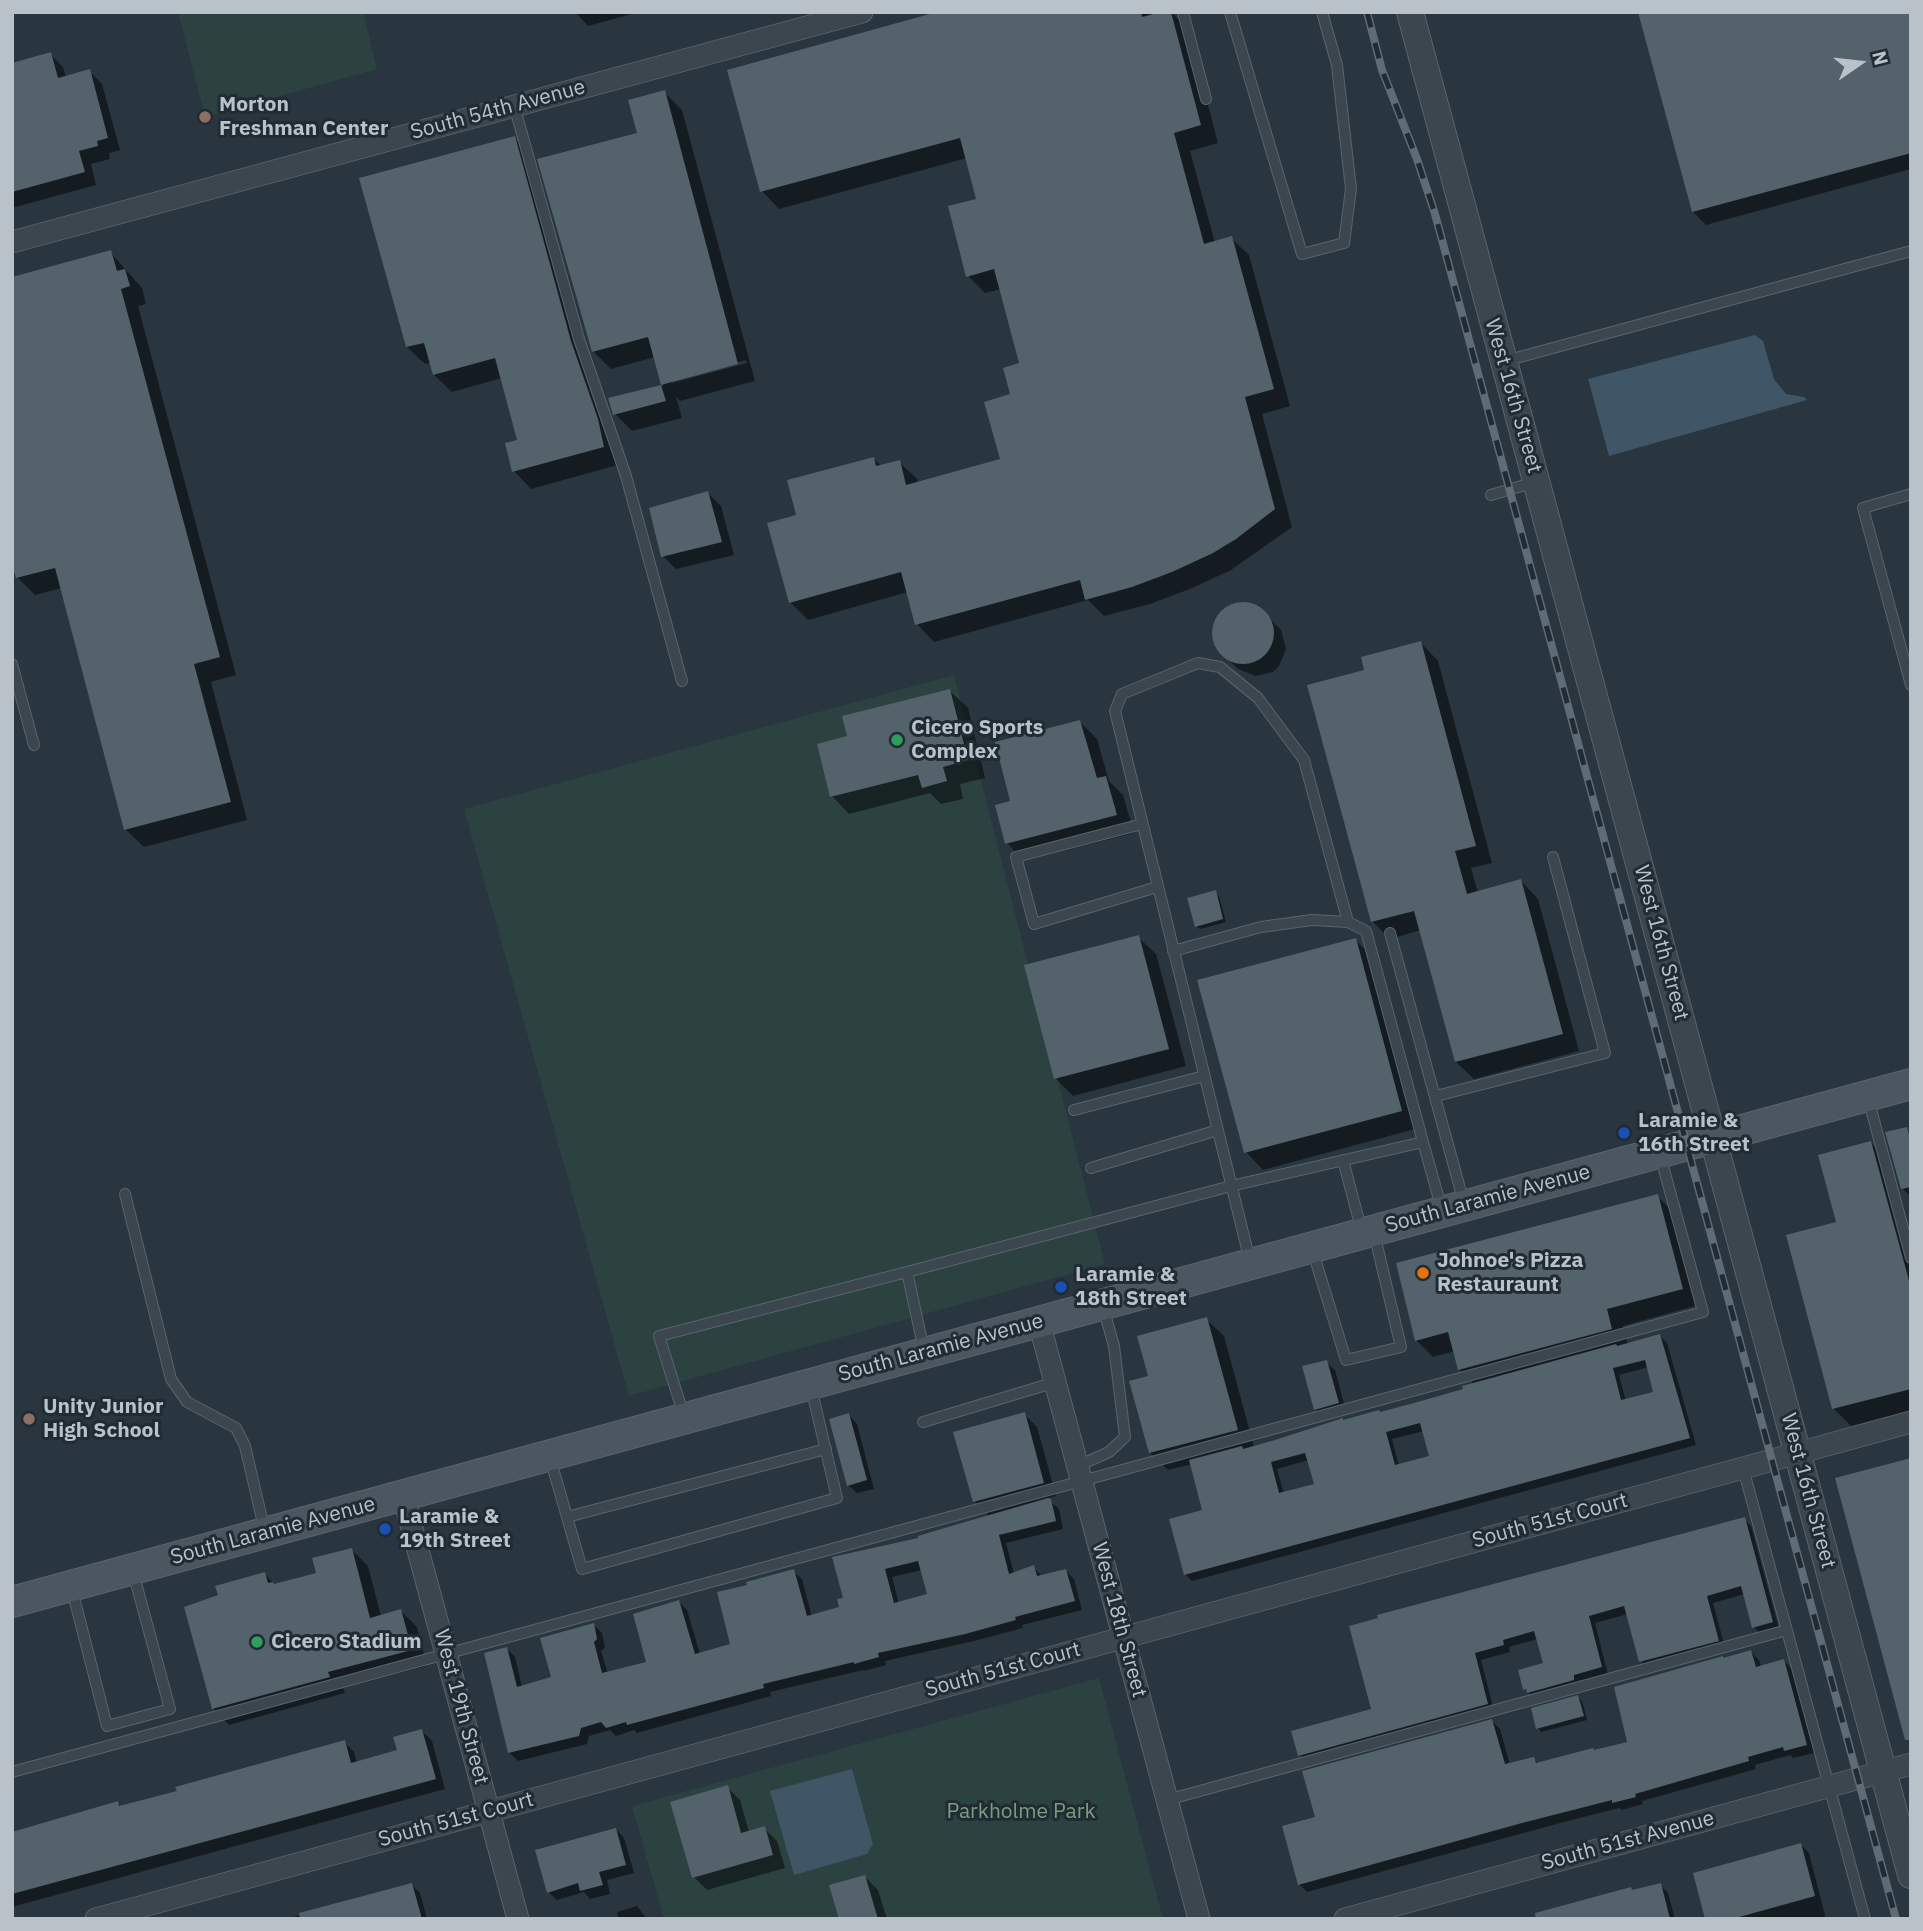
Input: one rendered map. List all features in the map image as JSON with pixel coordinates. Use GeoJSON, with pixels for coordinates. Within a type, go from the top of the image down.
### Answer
{"type":"FeatureCollection","features":[{"type":"Feature","properties":{"kind":"main road","name":"South Laramie Avenue"},"geometry":{"type":"LineString","coordinates":[[12,1602],[1911,1084]]}},
{"type":"Feature","properties":{"kind":"street","name":"South 54th Avenue"},"geometry":{"type":"LineString","coordinates":[[12,242],[862,12]]}},
{"type":"Feature","properties":{"kind":"street","name":"West 16th Street"},"geometry":{"type":"LineString","coordinates":[[1410,12],[1911,1875]]}},
{"type":"Feature","properties":{"kind":"street","name":"West 18th Street"},"geometry":{"type":"LineString","coordinates":[[1040,1322],[1199,1919]]}},
{"type":"Feature","properties":{"kind":"street","name":"South 51st Court"},"geometry":{"type":"LineString","coordinates":[[96,1919],[1911,1422]]}},
{"type":"Feature","properties":{"kind":"street","name":"West 19th Street"},"geometry":{"type":"LineString","coordinates":[[403,1495],[518,1919]]}},
{"type":"Feature","properties":{"kind":"street","name":"South 51st Avenue"},"geometry":{"type":"LineString","coordinates":[[1345,1919],[1911,1764]]}},
{"type":"Feature","properties":{"kind":"lane"},"geometry":{"type":"LineString","coordinates":[[1182,12],[1206,99]]}},
{"type":"Feature","properties":{"kind":"lane"},"geometry":{"type":"LineString","coordinates":[[1230,12],[1302,254],[1344,243],[1351,189],[1337,65],[1321,12]]}},
{"type":"Feature","properties":{"kind":"lane"},"geometry":{"type":"LineString","coordinates":[[514,105],[579,339],[626,476],[682,681]]}},
{"type":"Feature","properties":{"kind":"lane"},"geometry":{"type":"LineString","coordinates":[[1502,361],[1911,251]]}},
{"type":"Feature","properties":{"kind":"lane"},"geometry":{"type":"LineString","coordinates":[[1491,495],[1536,482]]}},
{"type":"Feature","properties":{"kind":"lane"},"geometry":{"type":"LineString","coordinates":[[1911,494],[1863,508],[1911,685]]}},
{"type":"Feature","properties":{"kind":"lane"},"geometry":{"type":"LineString","coordinates":[[1251,1264],[1115,711],[1122,694],[1198,663],[1220,667],[1258,698],[1304,760],[1348,922]]}},
{"type":"Feature","properties":{"kind":"lane"},"geometry":{"type":"LineString","coordinates":[[12,664],[34,746]]}},
{"type":"Feature","properties":{"kind":"lane"},"geometry":{"type":"LineString","coordinates":[[1142,824],[1016,857],[1034,924],[1157,887]]}},
{"type":"Feature","properties":{"kind":"lane"},"geometry":{"type":"LineString","coordinates":[[1436,1096],[1605,1053],[1553,856]]}},
{"type":"Feature","properties":{"kind":"lane"},"geometry":{"type":"LineString","coordinates":[[1173,951],[1261,927],[1312,920],[1348,922],[1366,931],[1423,1142],[1454,1209]]}},
{"type":"Feature","properties":{"kind":"lane"},"geometry":{"type":"LineString","coordinates":[[1390,933],[1436,1096],[1454,1209]]}},
{"type":"Feature","properties":{"kind":"lane"},"geometry":{"type":"LineString","coordinates":[[1074,1110],[1204,1076]]}},
{"type":"Feature","properties":{"kind":"lane"},"geometry":{"type":"LineString","coordinates":[[1867,1096],[1911,1258]]}},
{"type":"Feature","properties":{"kind":"lane"},"geometry":{"type":"LineString","coordinates":[[1091,1168],[1218,1130]]}},
{"type":"Feature","properties":{"kind":"lane"},"geometry":{"type":"LineString","coordinates":[[685,1418],[659,1336],[1231,1186],[1423,1142]]}},
{"type":"Feature","properties":{"kind":"lane"},"geometry":{"type":"LineString","coordinates":[[12,1772],[446,1653],[1080,1473],[1703,1312],[1659,1153]]}},
{"type":"Feature","properties":{"kind":"lane"},"geometry":{"type":"LineString","coordinates":[[1311,1247],[1346,1360],[1401,1346],[1368,1232],[1343,1160]]}},
{"type":"Feature","properties":{"kind":"lane"},"geometry":{"type":"LineString","coordinates":[[125,1194],[171,1379],[187,1402],[236,1428],[245,1446],[265,1533]]}},
{"type":"Feature","properties":{"kind":"lane"},"geometry":{"type":"LineString","coordinates":[[906,1272],[925,1353]]}},
{"type":"Feature","properties":{"kind":"lane"},"geometry":{"type":"LineString","coordinates":[[1080,1473],[1125,1437],[1112,1335],[1102,1305]]}},
{"type":"Feature","properties":{"kind":"lane"},"geometry":{"type":"LineString","coordinates":[[923,1422],[1056,1382]]}},
{"type":"Feature","properties":{"kind":"lane"},"geometry":{"type":"LineString","coordinates":[[549,1455],[582,1569],[836,1498],[811,1384]]}},
{"type":"Feature","properties":{"kind":"lane"},"geometry":{"type":"LineString","coordinates":[[567,1517],[826,1449]]}},
{"type":"Feature","properties":{"kind":"lane"},"geometry":{"type":"LineString","coordinates":[[1743,1468],[1865,1919]]}},
{"type":"Feature","properties":{"kind":"lane"},"geometry":{"type":"LineString","coordinates":[[71,1586],[107,1726],[170,1709],[132,1569]]}},
{"type":"Feature","properties":{"kind":"lane"},"geometry":{"type":"LineString","coordinates":[[1167,1800],[1787,1630]]}},
{"type":"Feature","properties":{"kind":"green space"},"geometry":{"type":"Polygon","coordinates":[[[178,12],[363,12],[377,69],[205,117],[178,12]]]}},
{"type":"Feature","properties":{"kind":"green space","name":"Cicero Sports Complex"},"geometry":{"type":"Polygon","coordinates":[[[954,675],[1105,1264],[629,1396],[464,809],[954,675]]]}},
{"type":"Feature","properties":{"kind":"green space","name":"Parkholme Park"},"geometry":{"type":"Polygon","coordinates":[[[1099,1678],[1163,1919],[664,1919],[632,1806],[1099,1678]]]}},
{"type":"Feature","properties":{"kind":"water"},"geometry":{"type":"Polygon","coordinates":[[[1755,335],[1763,341],[1774,379],[1786,394],[1807,400],[1609,456],[1588,379],[1755,335]]]}},
{"type":"Feature","properties":{"kind":"water"},"geometry":{"type":"Polygon","coordinates":[[[852,1769],[873,1844],[867,1854],[794,1875],[770,1791],[852,1769]]]}},
{"type":"Feature","properties":{"kind":"building"},"geometry":{"type":"Polygon","coordinates":[[[937,12],[1141,12],[1142,17],[1171,12],[1201,125],[1174,133],[1204,244],[1232,236],[1274,389],[1245,397],[1275,509],[1213,553],[1132,587],[1085,600],[1080,580],[915,625],[901,572],[789,603],[767,523],[796,515],[787,480],[874,457],[876,466],[900,460],[906,485],[1000,459],[984,402],[1010,394],[1003,368],[1019,363],[994,269],[966,277],[948,206],[976,199],[960,138],[760,192],[727,70],[937,12]]]}},
{"type":"Feature","properties":{"kind":"building"},"geometry":{"type":"Polygon","coordinates":[[[1638,12],[1911,12],[1911,153],[1692,212],[1638,12]]]}},
{"type":"Feature","properties":{"kind":"building"},"geometry":{"type":"Polygon","coordinates":[[[51,52],[58,78],[90,69],[108,138],[97,141],[98,146],[79,151],[85,172],[12,192],[12,63],[51,52]]]}},
{"type":"Feature","properties":{"kind":"building"},"geometry":{"type":"Polygon","coordinates":[[[665,90],[738,364],[661,385],[648,337],[592,352],[537,159],[637,133],[628,100],[665,90]]]}},
{"type":"Feature","properties":{"kind":"building"},"geometry":{"type":"Polygon","coordinates":[[[515,136],[571,341],[598,419],[604,447],[512,472],[505,443],[517,440],[495,358],[433,375],[424,343],[406,347],[359,178],[515,136]]]}},
{"type":"Feature","properties":{"kind":"building"},"geometry":{"type":"Polygon","coordinates":[[[111,250],[117,271],[125,269],[130,286],[121,289],[220,657],[194,664],[231,802],[124,830],[55,568],[16,578],[12,565],[12,277],[111,250]]]}},
{"type":"Feature","properties":{"kind":"building"},"geometry":{"type":"Polygon","coordinates":[[[661,385],[666,401],[613,415],[608,398],[661,385]]]}},
{"type":"Feature","properties":{"kind":"building"},"geometry":{"type":"Polygon","coordinates":[[[708,491],[722,542],[661,557],[649,508],[708,491]]]}},
{"type":"Feature","properties":{"kind":"building"},"geometry":{"type":"Polygon","coordinates":[[[1243,602],[1265,611],[1274,633],[1265,655],[1243,664],[1221,655],[1212,633],[1221,611],[1243,602]]]}},
{"type":"Feature","properties":{"kind":"building"},"geometry":{"type":"Polygon","coordinates":[[[1421,641],[1476,846],[1455,851],[1467,894],[1521,879],[1563,1034],[1455,1062],[1414,911],[1371,922],[1307,685],[1364,670],[1361,657],[1421,641]]]}},
{"type":"Feature","properties":{"kind":"building","name":"Cicero Sports Complex"},"geometry":{"type":"Polygon","coordinates":[[[950,689],[968,760],[943,767],[947,781],[922,788],[918,775],[830,797],[817,744],[847,736],[842,716],[950,689]]]}},
{"type":"Feature","properties":{"kind":"building"},"geometry":{"type":"Polygon","coordinates":[[[1080,720],[1097,778],[1106,776],[1117,815],[1005,844],[995,805],[1010,801],[995,742],[1080,720]]]}},
{"type":"Feature","properties":{"kind":"building"},"geometry":{"type":"Polygon","coordinates":[[[1216,890],[1223,919],[1195,927],[1187,898],[1216,890]]]}},
{"type":"Feature","properties":{"kind":"building"},"geometry":{"type":"Polygon","coordinates":[[[1139,935],[1169,1049],[1054,1079],[1024,965],[1139,935]]]}},
{"type":"Feature","properties":{"kind":"building"},"geometry":{"type":"Polygon","coordinates":[[[1356,938],[1402,1111],[1244,1153],[1197,980],[1356,938]]]}},
{"type":"Feature","properties":{"kind":"building"},"geometry":{"type":"Polygon","coordinates":[[[1907,1127],[1911,1142],[1911,1187],[1901,1189],[1885,1132],[1907,1127]]]}},
{"type":"Feature","properties":{"kind":"building"},"geometry":{"type":"Polygon","coordinates":[[[1871,1141],[1911,1288],[1911,1389],[1832,1409],[1786,1235],[1836,1222],[1818,1155],[1871,1141]]]}},
{"type":"Feature","properties":{"kind":"building"},"geometry":{"type":"Polygon","coordinates":[[[1658,1194],[1683,1289],[1607,1309],[1612,1329],[1458,1370],[1448,1332],[1415,1341],[1396,1263],[1658,1194]]]}},
{"type":"Feature","properties":{"kind":"building"},"geometry":{"type":"Polygon","coordinates":[[[1207,1317],[1238,1430],[1149,1453],[1129,1381],[1148,1376],[1137,1336],[1207,1317]]]}},
{"type":"Feature","properties":{"kind":"building"},"geometry":{"type":"Polygon","coordinates":[[[1660,1334],[1690,1438],[1184,1575],[1169,1519],[1202,1510],[1189,1460],[1242,1446],[1243,1449],[1343,1418],[1379,1410],[1380,1412],[1463,1389],[1462,1386],[1616,1344],[1617,1346],[1660,1334]],[[1645,1360],[1613,1368],[1621,1400],[1653,1392],[1645,1360]],[[1420,1423],[1386,1432],[1395,1465],[1429,1456],[1420,1423]],[[1305,1453],[1271,1462],[1279,1493],[1314,1484],[1305,1453]]]}},
{"type":"Feature","properties":{"kind":"building"},"geometry":{"type":"Polygon","coordinates":[[[1327,1360],[1339,1403],[1314,1410],[1302,1366],[1327,1360]]]}},
{"type":"Feature","properties":{"kind":"building"},"geometry":{"type":"Polygon","coordinates":[[[1025,1412],[1044,1483],[973,1502],[953,1432],[1025,1412]]]}},
{"type":"Feature","properties":{"kind":"building"},"geometry":{"type":"Polygon","coordinates":[[[849,1413],[867,1480],[847,1486],[829,1419],[849,1413]]]}},
{"type":"Feature","properties":{"kind":"building"},"geometry":{"type":"Polygon","coordinates":[[[1911,1458],[1911,1740],[1905,1740],[1835,1478],[1911,1458]]]}},
{"type":"Feature","properties":{"kind":"building"},"geometry":{"type":"Polygon","coordinates":[[[1051,1499],[1056,1521],[999,1535],[1009,1574],[1034,1565],[1037,1576],[1066,1569],[1075,1601],[965,1634],[878,1653],[879,1657],[854,1664],[763,1684],[764,1688],[627,1725],[626,1722],[606,1728],[601,1722],[581,1728],[579,1736],[508,1753],[484,1653],[507,1647],[517,1687],[551,1677],[540,1638],[594,1623],[597,1639],[594,1642],[602,1673],[646,1662],[633,1614],[679,1600],[695,1654],[730,1644],[717,1592],[794,1569],[807,1616],[839,1607],[837,1599],[843,1598],[832,1557],[918,1538],[1051,1499]],[[918,1561],[885,1569],[894,1603],[927,1594],[918,1561]]]}},
{"type":"Feature","properties":{"kind":"building"},"geometry":{"type":"Polygon","coordinates":[[[1745,1517],[1773,1622],[1752,1628],[1741,1586],[1707,1596],[1719,1641],[1639,1662],[1624,1606],[1589,1616],[1602,1667],[1574,1675],[1574,1680],[1527,1693],[1526,1689],[1523,1690],[1518,1670],[1543,1663],[1534,1631],[1503,1640],[1504,1645],[1475,1653],[1488,1704],[1298,1756],[1291,1731],[1371,1709],[1349,1626],[1378,1618],[1377,1615],[1745,1517]]]}},
{"type":"Feature","properties":{"kind":"building","name":"Cicero Stadium"},"geometry":{"type":"Polygon","coordinates":[[[352,1548],[370,1618],[401,1609],[412,1650],[328,1672],[330,1677],[212,1709],[184,1607],[218,1595],[215,1586],[265,1572],[268,1583],[274,1584],[316,1573],[312,1558],[352,1548]]]}},
{"type":"Feature","properties":{"kind":"building"},"geometry":{"type":"Polygon","coordinates":[[[1751,1650],[1756,1667],[1784,1659],[1807,1745],[1784,1751],[1783,1747],[1748,1757],[1749,1761],[1635,1794],[1636,1797],[1612,1803],[1612,1800],[1522,1823],[1298,1885],[1282,1826],[1315,1817],[1302,1771],[1492,1719],[1505,1764],[1534,1757],[1536,1763],[1627,1742],[1614,1687],[1751,1650]]]}},
{"type":"Feature","properties":{"kind":"building"},"geometry":{"type":"Polygon","coordinates":[[[1578,1695],[1584,1716],[1536,1729],[1531,1708],[1578,1695]]]}},
{"type":"Feature","properties":{"kind":"building"},"geometry":{"type":"Polygon","coordinates":[[[422,1729],[436,1779],[12,1894],[12,1832],[118,1801],[119,1806],[177,1791],[175,1787],[345,1740],[351,1763],[397,1750],[393,1737],[422,1729]]]}},
{"type":"Feature","properties":{"kind":"building"},"geometry":{"type":"Polygon","coordinates":[[[728,1785],[741,1833],[765,1826],[773,1855],[692,1878],[670,1802],[728,1785]]]}},
{"type":"Feature","properties":{"kind":"building"},"geometry":{"type":"Polygon","coordinates":[[[616,1828],[626,1865],[599,1872],[603,1885],[580,1891],[578,1883],[547,1893],[535,1850],[616,1828]]]}},
{"type":"Feature","properties":{"kind":"building"},"geometry":{"type":"Polygon","coordinates":[[[1801,1843],[1815,1896],[1732,1919],[1705,1919],[1693,1873],[1801,1843]]]}},
{"type":"Feature","properties":{"kind":"building"},"geometry":{"type":"Polygon","coordinates":[[[865,1875],[878,1919],[839,1919],[829,1885],[865,1875]]]}},
{"type":"Feature","properties":{"kind":"building"},"geometry":{"type":"Polygon","coordinates":[[[412,1883],[422,1919],[300,1919],[299,1913],[412,1883]]]}},
{"type":"Feature","properties":{"kind":"building"},"geometry":{"type":"Polygon","coordinates":[[[1661,1883],[1670,1919],[1536,1919],[1535,1913],[1631,1887],[1632,1890],[1661,1883]]]}},
{"type":"Feature","properties":{"kind":"railway"},"geometry":{"type":"LineString","coordinates":[[1367,12],[1382,70],[1417,159],[1435,214],[1896,1919]]}},
{"type":"Feature","properties":{"kind":"place","name":"Morton Freshman Center"},"geometry":{"type":"Point","coordinates":[205,117]}},
{"type":"Feature","properties":{"kind":"place","name":"Cicero Sports Complex"},"geometry":{"type":"Point","coordinates":[897,740]}},
{"type":"Feature","properties":{"kind":"place","name":"Laramie & 16th Street"},"geometry":{"type":"Point","coordinates":[1624,1133]}},
{"type":"Feature","properties":{"kind":"place","name":"Johnoe's Pizza Restauraunt"},"geometry":{"type":"Point","coordinates":[1423,1273]}},
{"type":"Feature","properties":{"kind":"place","name":"Laramie & 18th Street"},"geometry":{"type":"Point","coordinates":[1061,1287]}},
{"type":"Feature","properties":{"kind":"place","name":"Unity Junior High School"},"geometry":{"type":"Point","coordinates":[29,1419]}},
{"type":"Feature","properties":{"kind":"place","name":"Laramie & 19th Street"},"geometry":{"type":"Point","coordinates":[385,1529]}},
{"type":"Feature","properties":{"kind":"place","name":"Cicero Stadium"},"geometry":{"type":"Point","coordinates":[257,1642]}}]}
